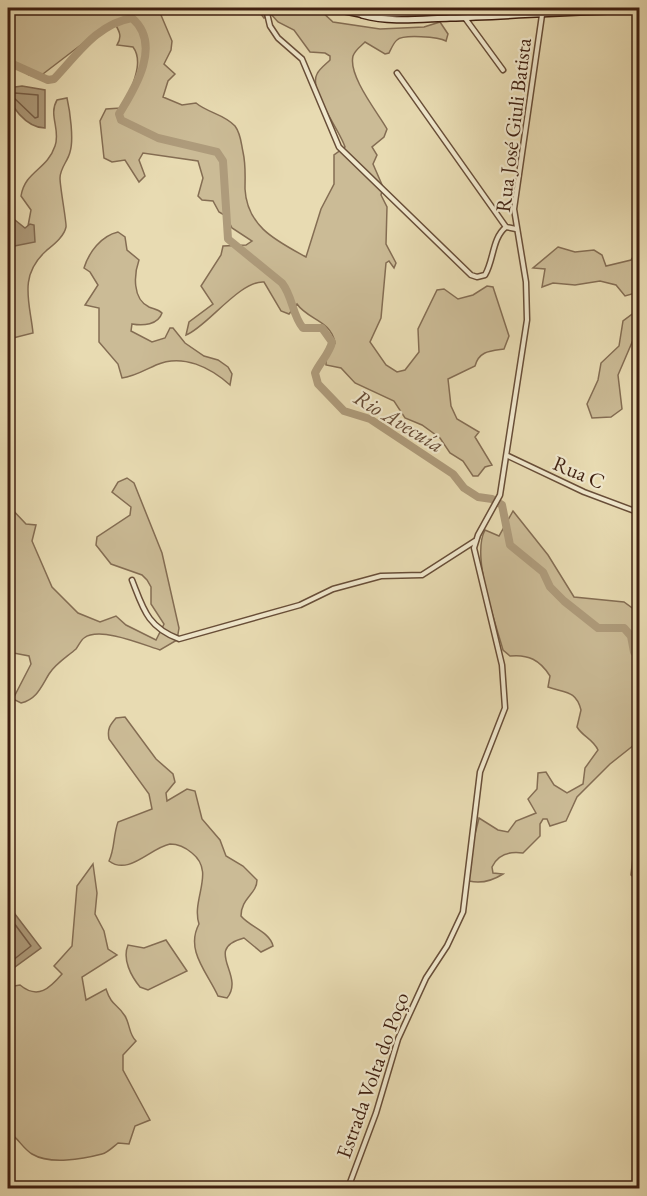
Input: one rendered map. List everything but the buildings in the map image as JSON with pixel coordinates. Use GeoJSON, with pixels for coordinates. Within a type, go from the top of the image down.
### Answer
{"type":"FeatureCollection","features":[{"type":"Feature","properties":{"kind":"main road"},"geometry":{"type":"LineString","coordinates":[[330,8],[384,21],[516,16],[543,10],[639,10]]}},
{"type":"Feature","properties":{"kind":"main road"},"geometry":{"type":"LineString","coordinates":[[362,15],[535,8]]}},
{"type":"Feature","properties":{"kind":"street"},"geometry":{"type":"LineString","coordinates":[[267,9],[270,26],[278,38],[302,59],[339,147],[471,274],[477,277],[485,275],[501,231],[506,227]]}},
{"type":"Feature","properties":{"kind":"street","name":"Rua José Giuli Batista"},"geometry":{"type":"LineString","coordinates":[[475,541],[500,495],[508,456],[528,307],[516,229],[515,198],[543,10]]}},
{"type":"Feature","properties":{"kind":"street"},"geometry":{"type":"LineString","coordinates":[[465,18],[503,70]]}},
{"type":"Feature","properties":{"kind":"street"},"geometry":{"type":"LineString","coordinates":[[397,73],[506,227],[516,229]]}},
{"type":"Feature","properties":{"kind":"street","name":"Rua C"},"geometry":{"type":"LineString","coordinates":[[508,456],[584,492],[639,513]]}},
{"type":"Feature","properties":{"kind":"street"},"geometry":{"type":"LineString","coordinates":[[132,580],[144,611],[154,626],[179,639],[300,605],[333,589],[381,576],[422,575],[475,541]]}},
{"type":"Feature","properties":{"kind":"street","name":"Estrada Volta do Poço"},"geometry":{"type":"LineString","coordinates":[[348,1188],[376,1113],[398,1039],[421,987],[447,946],[463,912],[480,772],[505,708],[502,665],[475,556],[475,541]]}},
{"type":"Feature","properties":{"kind":"shaded area"},"geometry":{"type":"Polygon","coordinates":[[[8,8],[158,8],[172,41],[171,50],[164,64],[175,74],[168,81],[163,97],[182,105],[196,103],[235,126],[240,135],[244,157],[245,189],[251,213],[265,231],[306,257],[321,209],[334,184],[334,155],[345,147],[321,100],[315,81],[318,72],[330,60],[330,56],[325,53],[310,52],[294,30],[278,22],[269,12],[264,18],[256,8],[313,8],[321,11],[333,22],[380,29],[424,27],[440,22],[448,34],[446,41],[421,37],[401,38],[395,42],[389,53],[385,54],[365,42],[353,56],[355,74],[359,84],[387,129],[384,137],[372,147],[377,155],[373,164],[383,187],[381,195],[387,207],[386,244],[396,263],[394,268],[389,261],[386,263],[381,318],[370,342],[386,365],[397,372],[405,370],[419,352],[418,329],[437,290],[444,289],[458,299],[473,295],[487,286],[493,287],[509,336],[504,349],[482,355],[475,366],[448,379],[451,406],[457,419],[479,432],[475,437],[492,465],[485,467],[478,476],[473,476],[463,461],[450,453],[440,438],[422,425],[405,418],[394,401],[355,383],[341,368],[326,365],[326,358],[335,343],[329,329],[297,304],[289,314],[281,311],[264,282],[244,288],[194,331],[186,335],[189,322],[213,304],[201,286],[221,255],[223,246],[246,245],[252,241],[232,228],[226,216],[219,212],[213,201],[202,200],[198,196],[203,178],[198,161],[143,153],[139,160],[145,176],[139,182],[125,160],[112,162],[104,158],[100,121],[106,109],[121,108],[126,105],[136,76],[138,60],[133,47],[117,45],[120,34],[115,24],[86,41],[39,77],[29,75],[8,61],[8,8]]]}},
{"type":"Feature","properties":{"kind":"shaded area"},"geometry":{"type":"Polygon","coordinates":[[[67,98],[72,140],[60,178],[66,227],[61,237],[37,260],[32,270],[28,300],[33,333],[9,339],[8,245],[28,226],[31,210],[21,196],[23,188],[47,160],[55,146],[57,134],[55,106],[57,100],[67,98]]]}},
{"type":"Feature","properties":{"kind":"shaded area"},"geometry":{"type":"Polygon","coordinates":[[[118,232],[125,237],[127,250],[139,260],[135,279],[140,298],[143,303],[162,313],[154,322],[145,325],[132,324],[131,331],[152,342],[165,338],[170,328],[173,328],[185,343],[204,356],[218,360],[228,367],[232,374],[230,385],[214,373],[196,364],[176,361],[156,365],[135,375],[122,378],[118,364],[99,342],[99,308],[85,305],[98,285],[90,272],[84,268],[86,262],[101,241],[118,232]]]}},
{"type":"Feature","properties":{"kind":"shaded area"},"geometry":{"type":"Polygon","coordinates":[[[558,247],[575,252],[594,250],[602,255],[606,266],[631,260],[639,248],[639,292],[625,296],[616,285],[600,281],[575,285],[553,283],[542,287],[545,269],[533,268],[558,247]]]}},
{"type":"Feature","properties":{"kind":"shaded area"},"geometry":{"type":"Polygon","coordinates":[[[639,309],[639,326],[618,375],[622,409],[611,417],[592,418],[587,404],[598,380],[601,363],[619,346],[623,321],[639,309]]]}},
{"type":"Feature","properties":{"kind":"shaded area"},"geometry":{"type":"Polygon","coordinates":[[[127,478],[134,483],[162,553],[179,628],[177,640],[160,650],[111,635],[91,635],[83,639],[76,649],[55,667],[31,699],[21,703],[13,699],[31,664],[29,656],[8,652],[8,505],[26,524],[36,525],[32,541],[52,587],[78,613],[100,622],[116,616],[126,625],[156,640],[164,624],[151,604],[151,587],[147,580],[142,575],[111,564],[96,545],[97,537],[130,515],[131,507],[112,492],[118,482],[127,478]]]}},
{"type":"Feature","properties":{"kind":"shaded area"},"geometry":{"type":"Polygon","coordinates":[[[513,511],[548,555],[574,597],[624,602],[639,613],[639,741],[610,764],[577,797],[566,821],[550,826],[547,819],[543,819],[540,824],[540,836],[523,853],[505,854],[494,863],[493,873],[503,874],[487,881],[474,882],[469,881],[471,850],[479,818],[498,830],[508,832],[516,821],[536,813],[528,799],[537,789],[538,773],[546,772],[554,785],[567,793],[583,784],[585,768],[598,750],[577,727],[581,710],[576,699],[569,693],[548,687],[550,676],[538,662],[528,657],[510,656],[503,650],[482,572],[481,541],[485,530],[499,536],[513,511]]]}},
{"type":"Feature","properties":{"kind":"shaded area"},"geometry":{"type":"Polygon","coordinates":[[[125,717],[156,759],[173,774],[175,782],[166,793],[167,801],[187,789],[195,791],[202,819],[220,840],[226,856],[243,866],[257,880],[243,905],[241,916],[264,933],[273,946],[261,952],[244,938],[232,943],[226,949],[225,956],[232,980],[227,998],[218,996],[196,952],[195,934],[199,924],[197,915],[203,877],[199,860],[184,848],[170,844],[132,863],[117,865],[109,861],[118,822],[152,809],[149,794],[109,739],[112,723],[116,718],[125,717]]]}},
{"type":"Feature","properties":{"kind":"shaded area"},"geometry":{"type":"Polygon","coordinates":[[[633,857],[636,858],[639,882],[631,875],[633,857]]]}},
{"type":"Feature","properties":{"kind":"shaded area"},"geometry":{"type":"Polygon","coordinates":[[[93,864],[97,893],[95,914],[104,931],[108,949],[117,955],[82,977],[86,1000],[106,989],[110,999],[125,1016],[136,1041],[123,1055],[123,1070],[150,1120],[135,1126],[129,1144],[118,1143],[104,1153],[86,1158],[48,1159],[32,1154],[8,1132],[8,987],[20,985],[32,992],[38,992],[48,988],[62,974],[54,966],[72,946],[77,886],[93,864]]]}},
{"type":"Feature","properties":{"kind":"shaded area"},"geometry":{"type":"Polygon","coordinates":[[[166,940],[187,971],[148,990],[140,987],[128,967],[126,950],[128,945],[144,948],[166,940]]]}},
{"type":"Feature","properties":{"kind":"water"},"geometry":{"type":"Polygon","coordinates":[[[634,49],[639,49],[639,79],[634,79],[634,49]]]}},
{"type":"Feature","properties":{"kind":"water"},"geometry":{"type":"Polygon","coordinates":[[[22,86],[45,90],[45,128],[25,120],[11,101],[8,88],[22,86]]]}},
{"type":"Feature","properties":{"kind":"water"},"geometry":{"type":"Polygon","coordinates":[[[15,220],[25,228],[30,224],[34,225],[35,242],[9,247],[8,221],[15,220]]]}},
{"type":"Feature","properties":{"kind":"water"},"geometry":{"type":"Polygon","coordinates":[[[8,905],[41,948],[8,972],[8,905]]]}},
{"type":"Feature","properties":{"kind":"waterway","name":"Rio Avecuía"},"geometry":{"type":"LineString","coordinates":[[8,62],[48,80],[54,79],[98,34],[120,21],[132,18],[141,28],[146,53],[138,79],[119,114],[121,120],[158,138],[217,152],[223,161],[228,239],[282,283],[303,328],[322,328],[332,342],[315,373],[318,384],[344,411],[370,419],[453,474],[464,488],[478,497],[492,499],[502,505],[510,545],[543,572],[550,587],[564,601],[598,628],[624,628],[631,636],[634,652],[640,655]]}}]}
